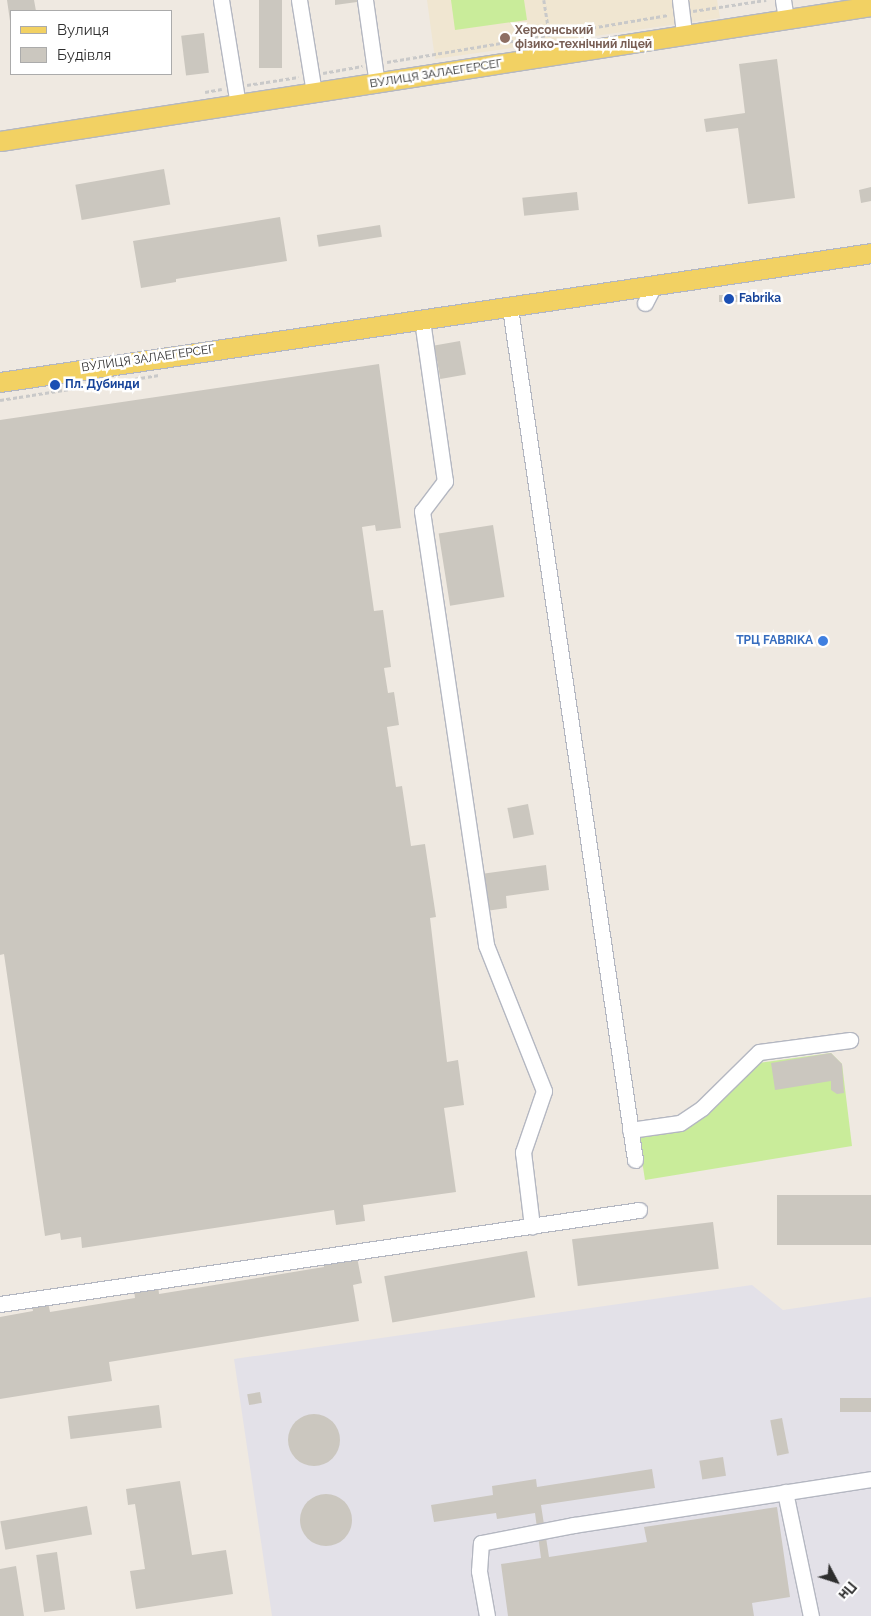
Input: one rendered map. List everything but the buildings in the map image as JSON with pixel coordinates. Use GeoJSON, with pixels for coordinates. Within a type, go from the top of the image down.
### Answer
{"type":"FeatureCollection","features":[{"type":"Feature","properties":{"kind":"main road","name":"ВУЛИЦЯ ЗАЛАЕГЕРСЕГ"},"geometry":{"type":"LineString","coordinates":[[0,141],[871,6]]}},
{"type":"Feature","properties":{"kind":"main road","name":"ВУЛИЦЯ ЗАЛАЕГЕРСЕГ"},"geometry":{"type":"LineString","coordinates":[[0,382],[9,377],[510,308],[871,253]]}},
{"type":"Feature","properties":{"kind":"lane"},"geometry":{"type":"LineString","coordinates":[[221,0],[238,105]]}},
{"type":"Feature","properties":{"kind":"lane"},"geometry":{"type":"LineString","coordinates":[[299,0],[314,93]]}},
{"type":"Feature","properties":{"kind":"lane"},"geometry":{"type":"LineString","coordinates":[[365,0],[377,84]]}},
{"type":"Feature","properties":{"kind":"lane"},"geometry":{"type":"LineString","coordinates":[[680,0],[684,34]]}},
{"type":"Feature","properties":{"kind":"lane"},"geometry":{"type":"LineString","coordinates":[[783,0],[786,19]]}},
{"type":"Feature","properties":{"kind":"lane"},"geometry":{"type":"LineString","coordinates":[[646,303],[654,285]]}},
{"type":"Feature","properties":{"kind":"lane"},"geometry":{"type":"LineString","coordinates":[[510,308],[520,332],[635,1160]]}},
{"type":"Feature","properties":{"kind":"lane"},"geometry":{"type":"LineString","coordinates":[[422,320],[445,481],[422,511],[486,945],[544,1091],[523,1152],[532,1226]]}},
{"type":"Feature","properties":{"kind":"lane"},"geometry":{"type":"LineString","coordinates":[[630,1130],[680,1123],[702,1108],[759,1052],[850,1040]]}},
{"type":"Feature","properties":{"kind":"lane"},"geometry":{"type":"LineString","coordinates":[[0,1304],[639,1210]]}},
{"type":"Feature","properties":{"kind":"lane"},"geometry":{"type":"LineString","coordinates":[[486,1616],[478,1572],[481,1544],[574,1525],[871,1479]]}},
{"type":"Feature","properties":{"kind":"lane"},"geometry":{"type":"LineString","coordinates":[[785,1492],[811,1616]]}},
{"type":"Feature","properties":{"kind":"path"},"geometry":{"type":"LineString","coordinates":[[544,0],[549,33]]}},
{"type":"Feature","properties":{"kind":"shaded area","name":"Херсонський фізико-технічний ліцей"},"geometry":{"type":"Polygon","coordinates":[[[427,0],[717,0],[720,18],[435,59],[427,0]]]}},
{"type":"Feature","properties":{"kind":"shaded area"},"geometry":{"type":"Polygon","coordinates":[[[752,1285],[783,1310],[871,1297],[871,1616],[272,1616],[234,1359],[752,1285]]]}},
{"type":"Feature","properties":{"kind":"green space"},"geometry":{"type":"Polygon","coordinates":[[[451,0],[524,0],[527,20],[455,30],[451,0]]]}},
{"type":"Feature","properties":{"kind":"green space"},"geometry":{"type":"Polygon","coordinates":[[[831,1053],[842,1064],[852,1146],[645,1180],[638,1135],[682,1129],[710,1113],[758,1063],[831,1053]]]}},
{"type":"Feature","properties":{"kind":"place","name":"Херсонський фізико-технічний ліцей"},"geometry":{"type":"Point","coordinates":[505,38]}},
{"type":"Feature","properties":{"kind":"place","name":"Fabrika"},"geometry":{"type":"Point","coordinates":[729,299]}},
{"type":"Feature","properties":{"kind":"place","name":"Пл. Дубинди"},"geometry":{"type":"Point","coordinates":[55,385]}},
{"type":"Feature","properties":{"kind":"place","name":"ТРЦ FABRIKA"},"geometry":{"type":"Point","coordinates":[823,641]}}]}
